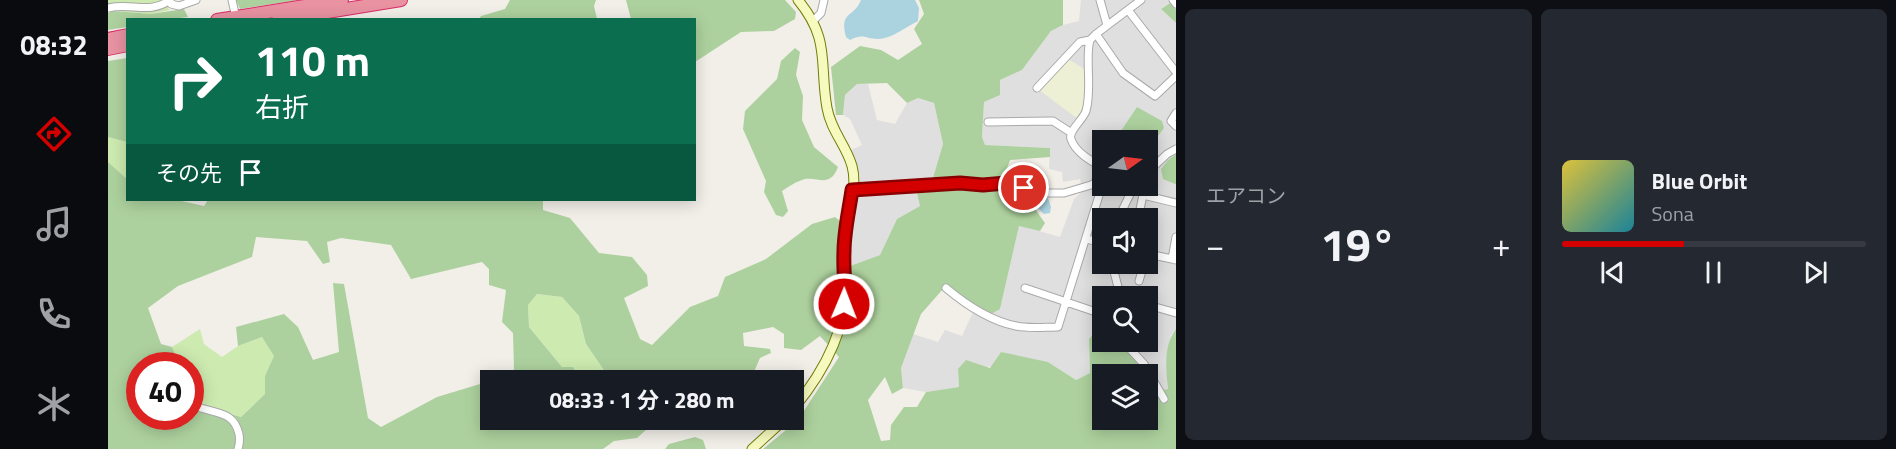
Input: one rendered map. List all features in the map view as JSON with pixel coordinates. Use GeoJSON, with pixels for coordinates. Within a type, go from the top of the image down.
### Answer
{"type":"FeatureCollection","features":[{"type":"Feature","properties":{"kind":"highway"},"geometry":{"type":"LineString","coordinates":[[236,18],[342,0]]}},
{"type":"Feature","properties":{"kind":"highway"},"geometry":{"type":"LineString","coordinates":[[290,18],[401,0]]}},
{"type":"Feature","properties":{"kind":"highway"},"geometry":{"type":"LineString","coordinates":[[108,39],[126,35]]}},
{"type":"Feature","properties":{"kind":"highway"},"geometry":{"type":"LineString","coordinates":[[108,49],[126,45]]}},
{"type":"Feature","properties":{"kind":"street"},"geometry":{"type":"LineString","coordinates":[[108,8],[119,5],[150,9],[170,0],[171,4],[179,6],[196,0]]}},
{"type":"Feature","properties":{"kind":"street"},"geometry":{"type":"LineString","coordinates":[[232,0],[236,18]]}},
{"type":"Feature","properties":{"kind":"street"},"geometry":{"type":"LineString","coordinates":[[798,0],[813,21],[819,35],[823,54],[826,106],[831,127],[852,166],[852,190],[845,213],[843,254],[846,286],[840,332],[832,351],[804,393]]}},
{"type":"Feature","properties":{"kind":"street"},"geometry":{"type":"LineString","coordinates":[[813,21],[821,14],[824,0]]}},
{"type":"Feature","properties":{"kind":"street"},"geometry":{"type":"LineString","coordinates":[[1100,0],[1107,25]]}},
{"type":"Feature","properties":{"kind":"street"},"geometry":{"type":"LineString","coordinates":[[1037,87],[1080,42],[1090,40],[1141,0]]}},
{"type":"Feature","properties":{"kind":"street"},"geometry":{"type":"LineString","coordinates":[[1173,0],[1176,4]]}},
{"type":"Feature","properties":{"kind":"street"},"geometry":{"type":"LineString","coordinates":[[1096,34],[1123,73],[1155,96],[1176,74],[1128,10]]}},
{"type":"Feature","properties":{"kind":"street"},"geometry":{"type":"LineString","coordinates":[[1070,132],[1081,121],[1088,101],[1090,40]]}},
{"type":"Feature","properties":{"kind":"street"},"geometry":{"type":"LineString","coordinates":[[1176,113],[1171,122],[1176,126]]}},
{"type":"Feature","properties":{"kind":"street"},"geometry":{"type":"LineString","coordinates":[[988,122],[1053,121],[1070,132],[1071,139],[1082,154],[1092,160]]}},
{"type":"Feature","properties":{"kind":"street"},"geometry":{"type":"LineString","coordinates":[[1158,163],[1176,149]]}},
{"type":"Feature","properties":{"kind":"street"},"geometry":{"type":"LineString","coordinates":[[852,190],[960,183],[983,185],[1006,183],[1042,193],[1064,193],[1092,184]]}},
{"type":"Feature","properties":{"kind":"street"},"geometry":{"type":"LineString","coordinates":[[1140,208],[1143,195],[1176,203]]}},
{"type":"Feature","properties":{"kind":"street"},"geometry":{"type":"LineString","coordinates":[[946,288],[958,299],[976,309],[1017,326],[1058,327],[1099,196]]}},
{"type":"Feature","properties":{"kind":"street"},"geometry":{"type":"LineString","coordinates":[[1158,256],[1174,260],[1176,237]]}},
{"type":"Feature","properties":{"kind":"street"},"geometry":{"type":"LineString","coordinates":[[1087,239],[1092,240]]}},
{"type":"Feature","properties":{"kind":"street"},"geometry":{"type":"LineString","coordinates":[[1139,281],[1141,274]]}},
{"type":"Feature","properties":{"kind":"street"},"geometry":{"type":"LineString","coordinates":[[1025,288],[1092,311]]}},
{"type":"Feature","properties":{"kind":"street"},"geometry":{"type":"LineString","coordinates":[[1158,308],[1176,313]]}},
{"type":"Feature","properties":{"kind":"street"},"geometry":{"type":"LineString","coordinates":[[1133,352],[1144,364],[1164,399]]}},
{"type":"Feature","properties":{"kind":"street"},"geometry":{"type":"LineString","coordinates":[[204,409],[229,416],[237,425],[240,443],[238,449]]}},
{"type":"Feature","properties":{"kind":"street"},"geometry":{"type":"LineString","coordinates":[[753,449],[773,430]]}},
{"type":"Feature","properties":{"kind":"shaded area"},"geometry":{"type":"Polygon","coordinates":[[[1081,0],[1176,0],[1176,10],[1169,3],[1161,9],[1176,23],[1176,154],[1168,160],[1176,184],[1176,329],[1171,335],[1166,359],[1168,390],[1158,391],[1158,364],[1139,364],[1127,352],[1158,352],[1158,286],[1092,286],[1090,373],[1076,380],[1048,362],[958,369],[959,387],[926,392],[903,388],[901,368],[913,334],[938,342],[945,330],[962,336],[976,306],[1000,309],[1019,225],[1060,237],[1074,199],[1083,191],[1080,179],[1063,182],[1062,172],[1049,169],[1050,148],[985,145],[982,137],[984,102],[1000,80],[1022,70],[1051,31],[1079,21],[1081,0]]]}},
{"type":"Feature","properties":{"kind":"shaded area"},"geometry":{"type":"Polygon","coordinates":[[[857,84],[868,84],[877,120],[895,124],[907,103],[918,98],[934,103],[943,144],[932,181],[920,206],[897,219],[880,255],[850,266],[849,245],[859,180],[849,151],[862,145],[850,119],[843,115],[845,95],[857,84]]]}},
{"type":"Feature","properties":{"kind":"green space"},"geometry":{"type":"Polygon","coordinates":[[[108,0],[165,0],[169,10],[151,14],[113,11],[108,13],[108,0]]]}},
{"type":"Feature","properties":{"kind":"green space"},"geometry":{"type":"Polygon","coordinates":[[[236,0],[299,0],[240,9],[236,0]]]}},
{"type":"Feature","properties":{"kind":"green space"},"geometry":{"type":"Polygon","coordinates":[[[510,0],[596,0],[594,6],[597,18],[480,18],[505,9],[510,0]]]}},
{"type":"Feature","properties":{"kind":"green space"},"geometry":{"type":"Polygon","coordinates":[[[626,0],[785,0],[796,12],[795,19],[774,31],[741,32],[696,61],[696,18],[631,18],[626,0]]]}},
{"type":"Feature","properties":{"kind":"green space"},"geometry":{"type":"Polygon","coordinates":[[[919,0],[1063,0],[1063,25],[1051,31],[1022,70],[1000,80],[1000,95],[984,102],[982,137],[985,145],[1050,148],[1050,157],[1010,160],[1005,174],[1024,180],[1027,198],[1045,223],[1040,231],[1019,226],[1000,309],[991,314],[943,289],[921,314],[901,368],[903,388],[892,394],[885,377],[868,400],[881,441],[890,440],[891,425],[904,407],[917,407],[926,392],[959,387],[958,369],[966,360],[990,368],[1001,352],[1048,362],[1076,380],[1090,373],[1089,339],[1092,336],[1092,352],[1129,352],[1138,364],[1092,364],[1092,430],[1158,430],[1158,391],[1168,389],[1167,350],[1176,329],[1176,449],[763,449],[786,430],[804,430],[804,411],[839,357],[820,336],[801,350],[784,348],[784,334],[773,327],[743,333],[744,346],[770,349],[771,353],[760,358],[755,370],[604,370],[586,344],[579,316],[562,297],[537,294],[528,305],[529,327],[562,367],[573,367],[575,370],[513,370],[513,333],[502,322],[506,290],[489,285],[489,269],[482,262],[411,279],[391,245],[341,238],[327,242],[330,262],[323,264],[307,241],[256,237],[252,257],[178,286],[148,308],[161,344],[172,347],[174,352],[126,352],[126,430],[204,430],[204,407],[241,417],[265,394],[265,376],[274,356],[262,337],[238,346],[236,327],[284,314],[298,327],[313,360],[339,352],[333,283],[344,284],[368,418],[381,427],[437,397],[480,384],[480,430],[646,430],[637,438],[614,441],[603,449],[108,449],[108,162],[126,178],[126,201],[182,201],[204,206],[207,201],[543,201],[543,210],[570,218],[599,253],[632,257],[647,275],[648,286],[624,298],[640,339],[652,345],[690,307],[718,296],[725,277],[766,259],[812,224],[835,217],[841,222],[837,261],[850,266],[880,255],[897,219],[920,206],[917,192],[932,181],[943,144],[934,103],[918,98],[907,103],[887,83],[857,84],[845,95],[843,115],[836,115],[831,67],[860,46],[881,50],[898,60],[922,44],[914,29],[924,14],[919,0]]]}},
{"type":"Feature","properties":{"kind":"green space"},"geometry":{"type":"Polygon","coordinates":[[[1170,3],[1176,10],[1176,23],[1161,9],[1170,3]]]}},
{"type":"Feature","properties":{"kind":"green space"},"geometry":{"type":"Polygon","coordinates":[[[184,9],[188,17],[126,18],[126,27],[108,30],[108,13],[113,11],[151,14],[184,9]]]}},
{"type":"Feature","properties":{"kind":"green space"},"geometry":{"type":"Polygon","coordinates":[[[795,48],[800,52],[796,75],[803,96],[802,120],[814,147],[838,167],[828,179],[805,179],[782,191],[788,211],[783,217],[776,215],[764,192],[766,181],[743,129],[745,111],[777,79],[781,61],[795,48]]]}},
{"type":"Feature","properties":{"kind":"green space"},"geometry":{"type":"Polygon","coordinates":[[[126,58],[126,142],[108,137],[108,61],[126,58]]]}},
{"type":"Feature","properties":{"kind":"green space"},"geometry":{"type":"Polygon","coordinates":[[[1068,59],[1086,70],[1085,100],[1078,119],[1039,90],[1068,59]]]}},
{"type":"Feature","properties":{"kind":"green space"},"geometry":{"type":"Polygon","coordinates":[[[1137,107],[1162,121],[1164,128],[1158,136],[1158,130],[1122,130],[1137,107]]]}},
{"type":"Feature","properties":{"kind":"green space"},"geometry":{"type":"Polygon","coordinates":[[[108,137],[126,142],[126,178],[108,162],[108,137]]]}},
{"type":"Feature","properties":{"kind":"green space"},"geometry":{"type":"Polygon","coordinates":[[[1176,154],[1175,184],[1163,179],[1161,169],[1176,154]]]}},
{"type":"Feature","properties":{"kind":"green space"},"geometry":{"type":"Polygon","coordinates":[[[537,294],[562,297],[579,316],[586,344],[604,370],[575,370],[573,367],[562,367],[529,327],[528,305],[537,294]]]}},
{"type":"Feature","properties":{"kind":"green space"},"geometry":{"type":"Polygon","coordinates":[[[200,329],[204,344],[222,357],[238,346],[262,337],[275,356],[265,376],[265,394],[241,417],[204,407],[204,352],[174,352],[172,347],[200,329]]]}},
{"type":"Feature","properties":{"kind":"green space"},"geometry":{"type":"Polygon","coordinates":[[[695,437],[703,440],[706,449],[665,449],[669,444],[695,437]]]}},
{"type":"Feature","properties":{"kind":"water"},"geometry":{"type":"Polygon","coordinates":[[[861,0],[915,0],[919,8],[918,21],[883,38],[862,37],[850,40],[846,37],[844,23],[861,0]]]}},
{"type":"Feature","properties":{"kind":"water"},"geometry":{"type":"Polygon","coordinates":[[[1030,195],[1048,198],[1050,213],[1044,214],[1032,202],[1030,195]]]}},
{"type":"Feature","properties":{"kind":"route"},"geometry":{"type":"LineString","coordinates":[[844,304],[846,286],[844,237],[852,190],[960,183],[983,185],[1006,183],[1024,188]]}}]}
